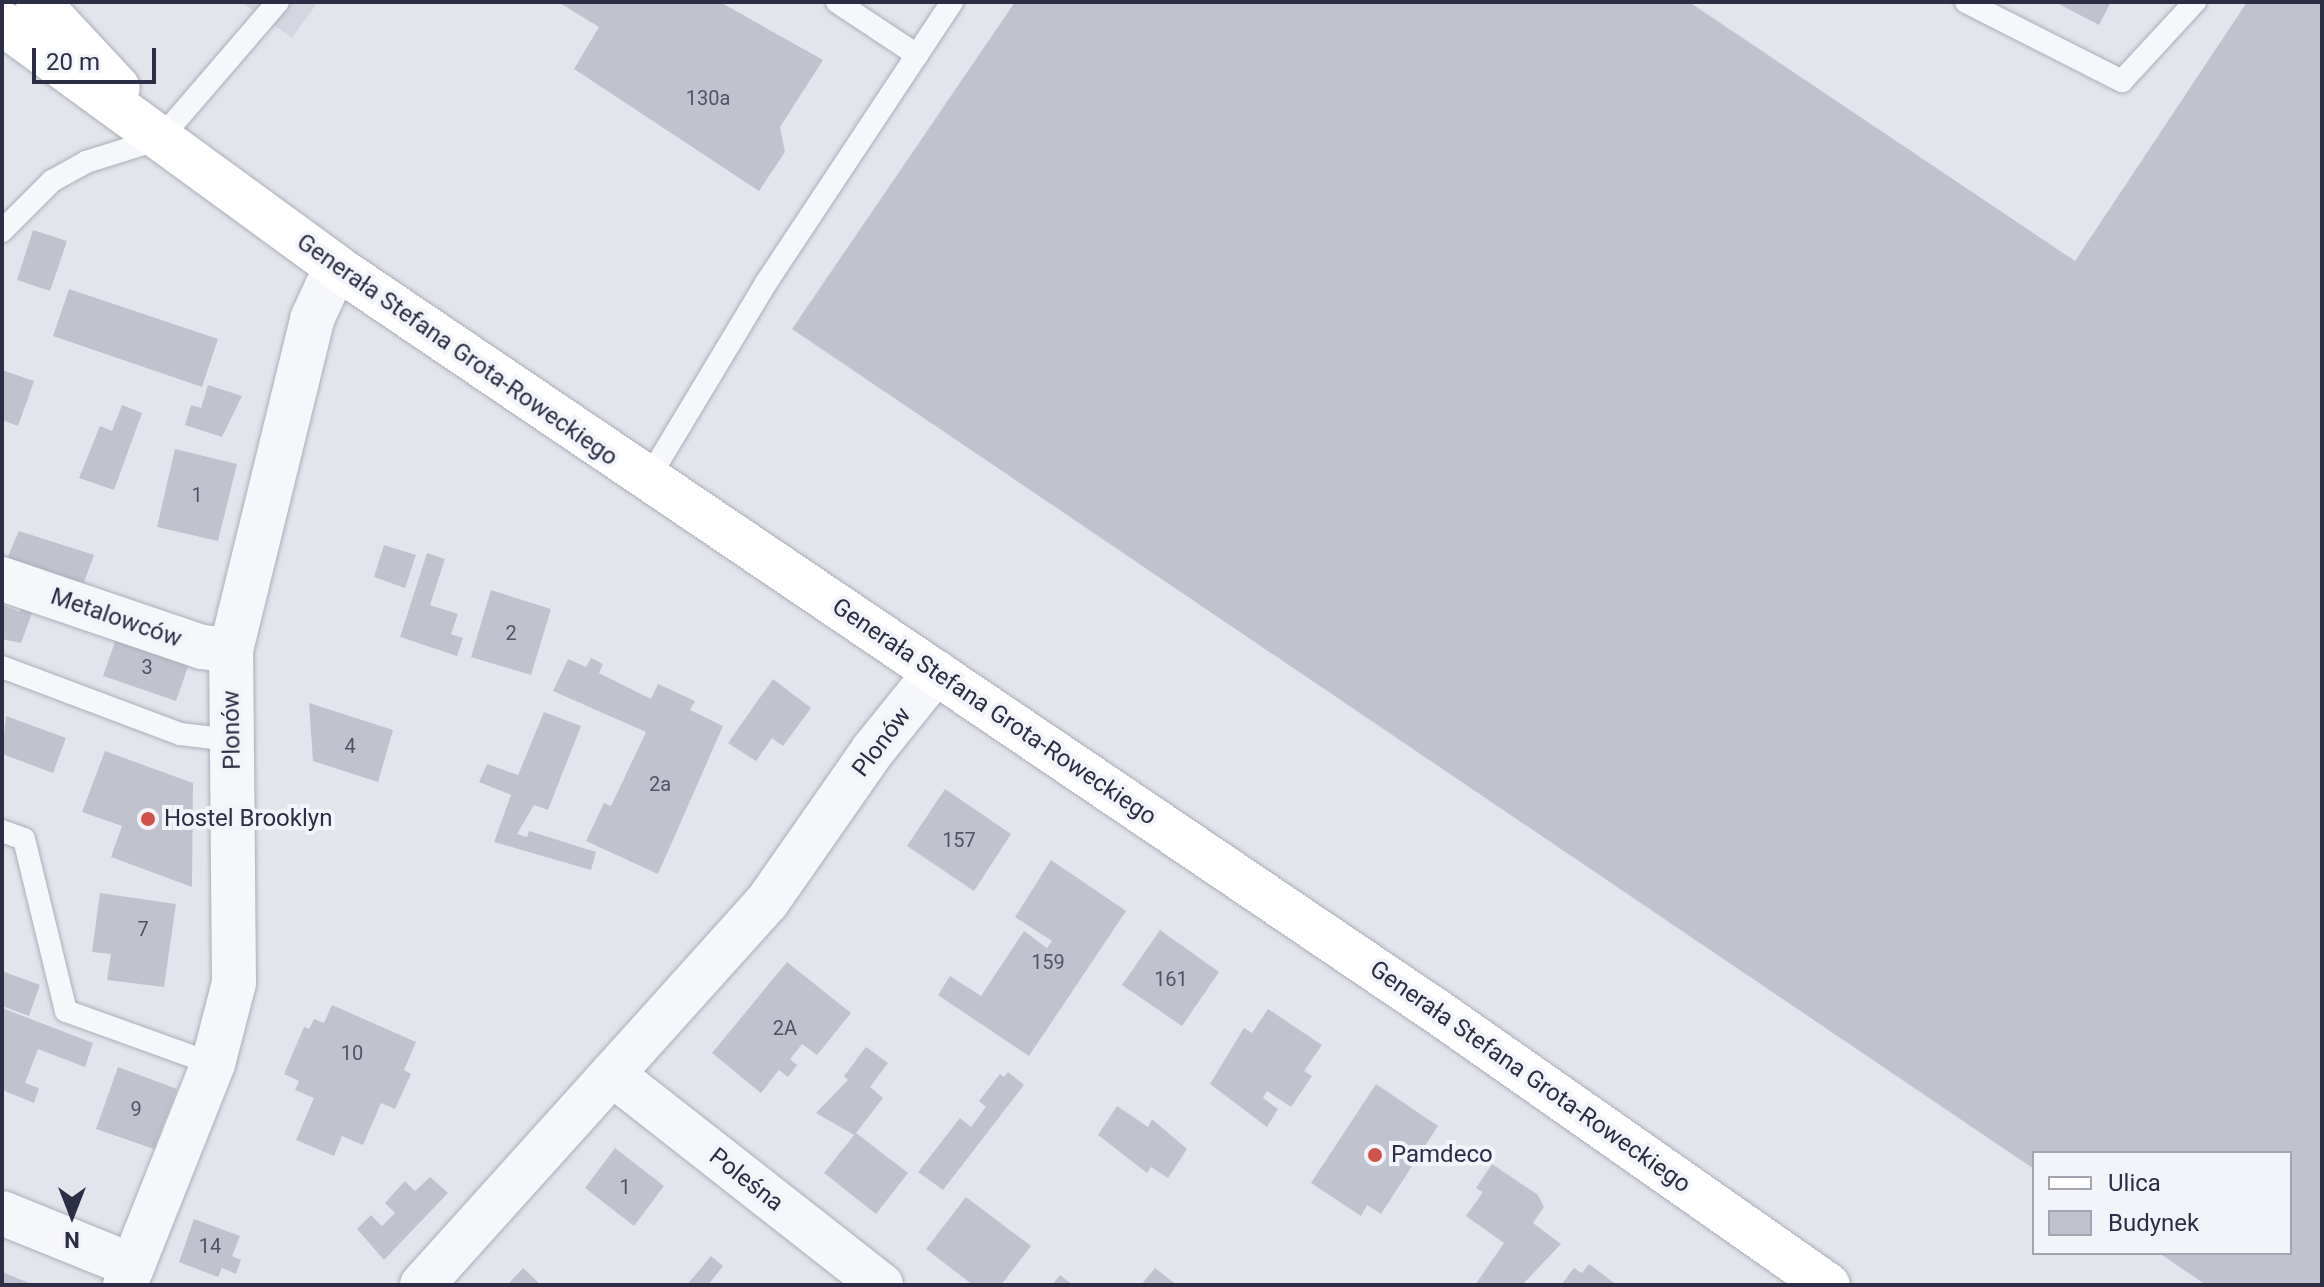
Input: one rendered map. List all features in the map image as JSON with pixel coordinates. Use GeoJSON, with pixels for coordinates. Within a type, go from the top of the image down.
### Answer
{"type":"FeatureCollection","features":[{"type":"Feature","properties":{"kind":"street","name":"Generała Stefana Grota-Roweckiego"},"geometry":{"type":"LineString","coordinates":[[38,2],[87,49],[160,139]]}},
{"type":"Feature","properties":{"kind":"street","name":"Generała Stefana Grota-Roweckiego"},"geometry":{"type":"LineString","coordinates":[[2,23],[336,267],[647,481],[936,672],[1429,1006],[1828,1285]]}},
{"type":"Feature","properties":{"kind":"street","name":"Plonów"},"geometry":{"type":"LineString","coordinates":[[129,1276],[213,1064],[234,983],[231,650],[315,308],[336,267]]}},
{"type":"Feature","properties":{"kind":"street","name":"Metalowców"},"geometry":{"type":"LineString","coordinates":[[2,579],[202,647],[231,650]]}},
{"type":"Feature","properties":{"kind":"street","name":"Plonów"},"geometry":{"type":"LineString","coordinates":[[422,1285],[767,902],[873,750],[936,672]]}},
{"type":"Feature","properties":{"kind":"street","name":"Poleśna"},"geometry":{"type":"LineString","coordinates":[[612,1074],[881,1285]]}},
{"type":"Feature","properties":{"kind":"street"},"geometry":{"type":"LineString","coordinates":[[2,1213],[129,1276]]}},
{"type":"Feature","properties":{"kind":"lane"},"geometry":{"type":"LineString","coordinates":[[2,231],[52,181],[86,162],[160,139],[224,71],[278,2]]}},
{"type":"Feature","properties":{"kind":"lane"},"geometry":{"type":"LineString","coordinates":[[837,2],[917,55]]}},
{"type":"Feature","properties":{"kind":"lane"},"geometry":{"type":"LineString","coordinates":[[647,481],[766,283],[952,2]]}},
{"type":"Feature","properties":{"kind":"lane"},"geometry":{"type":"LineString","coordinates":[[1966,2],[2122,81],[2195,2]]}},
{"type":"Feature","properties":{"kind":"lane"},"geometry":{"type":"LineString","coordinates":[[2,667],[180,734],[231,740]]}},
{"type":"Feature","properties":{"kind":"lane"},"geometry":{"type":"LineString","coordinates":[[2,831],[24,839],[66,1011],[213,1064]]}},
{"type":"Feature","properties":{"kind":"shaded area"},"geometry":{"type":"Polygon","coordinates":[[[241,2],[318,2],[292,38],[241,2]]]}},
{"type":"Feature","properties":{"kind":"building"},"geometry":{"type":"Polygon","coordinates":[[[558,2],[720,2],[823,60],[780,127],[785,152],[759,191],[574,69],[599,27],[558,2]]]}},
{"type":"Feature","properties":{"kind":"building"},"geometry":{"type":"Polygon","coordinates":[[[1015,2],[1689,2],[2075,261],[2247,2],[2322,2],[2322,1285],[2206,1285],[2162,1255],[2292,1255],[2292,1151],[2032,1151],[2032,1168],[792,329],[1015,2]]]}},
{"type":"Feature","properties":{"kind":"building"},"geometry":{"type":"Polygon","coordinates":[[[2055,2],[2111,2],[2099,25],[2055,2]]]}},
{"type":"Feature","properties":{"kind":"building"},"geometry":{"type":"Polygon","coordinates":[[[33,230],[67,241],[50,291],[17,280],[33,230]]]}},
{"type":"Feature","properties":{"kind":"building"},"geometry":{"type":"Polygon","coordinates":[[[69,289],[218,339],[202,387],[53,336],[69,289]]]}},
{"type":"Feature","properties":{"kind":"building"},"geometry":{"type":"Polygon","coordinates":[[[2,370],[34,381],[18,426],[2,420],[2,370]]]}},
{"type":"Feature","properties":{"kind":"building"},"geometry":{"type":"Polygon","coordinates":[[[208,385],[242,396],[222,437],[185,425],[191,405],[201,408],[208,385]]]}},
{"type":"Feature","properties":{"kind":"building"},"geometry":{"type":"Polygon","coordinates":[[[122,405],[142,413],[114,490],[79,478],[100,426],[112,431],[122,405]]]}},
{"type":"Feature","properties":{"kind":"building"},"geometry":{"type":"Polygon","coordinates":[[[175,449],[237,464],[218,541],[157,527],[175,449]]]}},
{"type":"Feature","properties":{"kind":"building"},"geometry":{"type":"Polygon","coordinates":[[[19,531],[94,555],[79,596],[2,570],[19,531]]]}},
{"type":"Feature","properties":{"kind":"building"},"geometry":{"type":"Polygon","coordinates":[[[384,545],[416,555],[405,588],[374,577],[384,545]]]}},
{"type":"Feature","properties":{"kind":"building"},"geometry":{"type":"Polygon","coordinates":[[[427,553],[445,559],[430,605],[458,614],[451,634],[463,638],[457,656],[400,637],[427,553]]]}},
{"type":"Feature","properties":{"kind":"building"},"geometry":{"type":"Polygon","coordinates":[[[491,590],[551,609],[531,675],[471,657],[491,590]]]}},
{"type":"Feature","properties":{"kind":"building"},"geometry":{"type":"Polygon","coordinates":[[[25,598],[36,602],[21,643],[2,639],[2,605],[20,612],[25,598]]]}},
{"type":"Feature","properties":{"kind":"building"},"geometry":{"type":"Polygon","coordinates":[[[118,633],[191,658],[176,701],[103,676],[118,633]]]}},
{"type":"Feature","properties":{"kind":"building"},"geometry":{"type":"Polygon","coordinates":[[[591,658],[603,664],[599,673],[651,699],[658,684],[695,701],[690,710],[723,726],[658,874],[586,841],[604,803],[611,806],[646,732],[553,691],[568,659],[586,667],[591,658]]]}},
{"type":"Feature","properties":{"kind":"building"},"geometry":{"type":"Polygon","coordinates":[[[773,679],[811,708],[783,746],[772,738],[756,761],[728,743],[773,679]]]}},
{"type":"Feature","properties":{"kind":"building"},"geometry":{"type":"Polygon","coordinates":[[[309,703],[393,730],[378,782],[313,761],[309,703]]]}},
{"type":"Feature","properties":{"kind":"building"},"geometry":{"type":"Polygon","coordinates":[[[544,712],[581,726],[548,810],[534,805],[517,834],[527,837],[529,831],[596,852],[591,870],[494,842],[511,795],[479,782],[487,764],[518,775],[544,712]]]}},
{"type":"Feature","properties":{"kind":"building"},"geometry":{"type":"Polygon","coordinates":[[[6,716],[66,738],[53,773],[2,754],[6,716]]]}},
{"type":"Feature","properties":{"kind":"building","name":"Hostel Brooklyn"},"geometry":{"type":"Polygon","coordinates":[[[105,751],[193,783],[192,887],[111,857],[122,826],[82,812],[105,751]]]}},
{"type":"Feature","properties":{"kind":"building"},"geometry":{"type":"Polygon","coordinates":[[[945,789],[1011,834],[974,891],[907,846],[945,789]]]}},
{"type":"Feature","properties":{"kind":"building"},"geometry":{"type":"Polygon","coordinates":[[[1051,860],[1126,911],[1029,1056],[938,995],[950,976],[981,996],[1024,931],[1047,948],[1052,941],[1015,917],[1051,860]]]}},
{"type":"Feature","properties":{"kind":"building"},"geometry":{"type":"Polygon","coordinates":[[[100,893],[176,904],[164,987],[107,980],[111,954],[92,952],[100,893]]]}},
{"type":"Feature","properties":{"kind":"building"},"geometry":{"type":"Polygon","coordinates":[[[1160,930],[1219,972],[1182,1026],[1122,985],[1160,930]]]}},
{"type":"Feature","properties":{"kind":"building"},"geometry":{"type":"Polygon","coordinates":[[[787,962],[851,1013],[817,1055],[802,1044],[790,1059],[797,1065],[788,1077],[779,1070],[761,1093],[712,1053],[787,962]]]}},
{"type":"Feature","properties":{"kind":"building"},"geometry":{"type":"Polygon","coordinates":[[[2,971],[40,985],[29,1016],[2,1006],[2,971]]]}},
{"type":"Feature","properties":{"kind":"building"},"geometry":{"type":"Polygon","coordinates":[[[332,1005],[416,1042],[404,1070],[411,1074],[395,1109],[381,1103],[363,1145],[342,1136],[334,1156],[296,1140],[314,1098],[295,1090],[299,1081],[284,1074],[304,1027],[309,1029],[314,1019],[324,1023],[332,1005]]]}},
{"type":"Feature","properties":{"kind":"building"},"geometry":{"type":"Polygon","coordinates":[[[2,1008],[93,1043],[85,1067],[38,1049],[25,1083],[39,1088],[34,1103],[2,1090],[2,1008]]]}},
{"type":"Feature","properties":{"kind":"building"},"geometry":{"type":"Polygon","coordinates":[[[1268,1009],[1322,1045],[1304,1071],[1312,1076],[1291,1107],[1267,1091],[1263,1098],[1278,1109],[1267,1127],[1210,1084],[1244,1028],[1252,1033],[1268,1009]]]}},
{"type":"Feature","properties":{"kind":"building"},"geometry":{"type":"Polygon","coordinates":[[[866,1047],[888,1063],[870,1087],[883,1098],[856,1133],[908,1173],[876,1214],[824,1173],[854,1135],[816,1113],[848,1080],[844,1076],[866,1047]]]}},
{"type":"Feature","properties":{"kind":"building"},"geometry":{"type":"Polygon","coordinates":[[[118,1067],[177,1089],[154,1149],[96,1129],[118,1067]]]}},
{"type":"Feature","properties":{"kind":"building"},"geometry":{"type":"Polygon","coordinates":[[[1008,1072],[1024,1085],[943,1190],[918,1172],[960,1118],[971,1127],[986,1107],[979,1101],[1000,1074],[1004,1077],[1008,1072]]]}},
{"type":"Feature","properties":{"kind":"building","name":"Pamdeco"},"geometry":{"type":"Polygon","coordinates":[[[1376,1084],[1438,1126],[1381,1214],[1367,1205],[1361,1216],[1311,1183],[1376,1084]]]}},
{"type":"Feature","properties":{"kind":"building"},"geometry":{"type":"Polygon","coordinates":[[[1117,1106],[1148,1127],[1152,1119],[1187,1149],[1168,1178],[1151,1167],[1147,1173],[1098,1135],[1117,1106]]]}},
{"type":"Feature","properties":{"kind":"building"},"geometry":{"type":"Polygon","coordinates":[[[615,1148],[664,1186],[634,1226],[585,1188],[615,1148]]]}},
{"type":"Feature","properties":{"kind":"building"},"geometry":{"type":"Polygon","coordinates":[[[1492,1164],[1538,1195],[1544,1207],[1533,1223],[1561,1244],[1522,1285],[1475,1285],[1504,1243],[1466,1216],[1483,1192],[1476,1188],[1492,1164]]]}},
{"type":"Feature","properties":{"kind":"building"},"geometry":{"type":"Polygon","coordinates":[[[430,1177],[448,1193],[384,1260],[357,1229],[371,1215],[382,1226],[395,1213],[385,1203],[405,1181],[415,1191],[430,1177]]]}},
{"type":"Feature","properties":{"kind":"building"},"geometry":{"type":"Polygon","coordinates":[[[966,1197],[1031,1246],[1001,1285],[973,1285],[926,1249],[966,1197]]]}},
{"type":"Feature","properties":{"kind":"building"},"geometry":{"type":"Polygon","coordinates":[[[194,1219],[240,1236],[232,1256],[241,1260],[236,1274],[222,1268],[218,1277],[179,1262],[194,1219]]]}},
{"type":"Feature","properties":{"kind":"building"},"geometry":{"type":"Polygon","coordinates":[[[711,1256],[723,1266],[708,1285],[687,1285],[711,1256]]]}},
{"type":"Feature","properties":{"kind":"building"},"geometry":{"type":"Polygon","coordinates":[[[1589,1264],[1617,1285],[1561,1285],[1574,1268],[1582,1273],[1589,1264]]]}},
{"type":"Feature","properties":{"kind":"building"},"geometry":{"type":"Polygon","coordinates":[[[523,1268],[541,1285],[507,1285],[523,1268]]]}},
{"type":"Feature","properties":{"kind":"building"},"geometry":{"type":"Polygon","coordinates":[[[1155,1268],[1177,1285],[1141,1285],[1155,1268]]]}},
{"type":"Feature","properties":{"kind":"building"},"geometry":{"type":"Polygon","coordinates":[[[2,1272],[34,1285],[2,1285],[2,1272]]]}},
{"type":"Feature","properties":{"kind":"building"},"geometry":{"type":"Polygon","coordinates":[[[1060,1275],[1073,1285],[1052,1285],[1060,1275]]]}},
{"type":"Feature","properties":{"kind":"place","name":"Hostel Brooklyn"},"geometry":{"type":"Point","coordinates":[148,819]}},
{"type":"Feature","properties":{"kind":"place","name":"Pamdeco"},"geometry":{"type":"Point","coordinates":[1375,1155]}}]}
